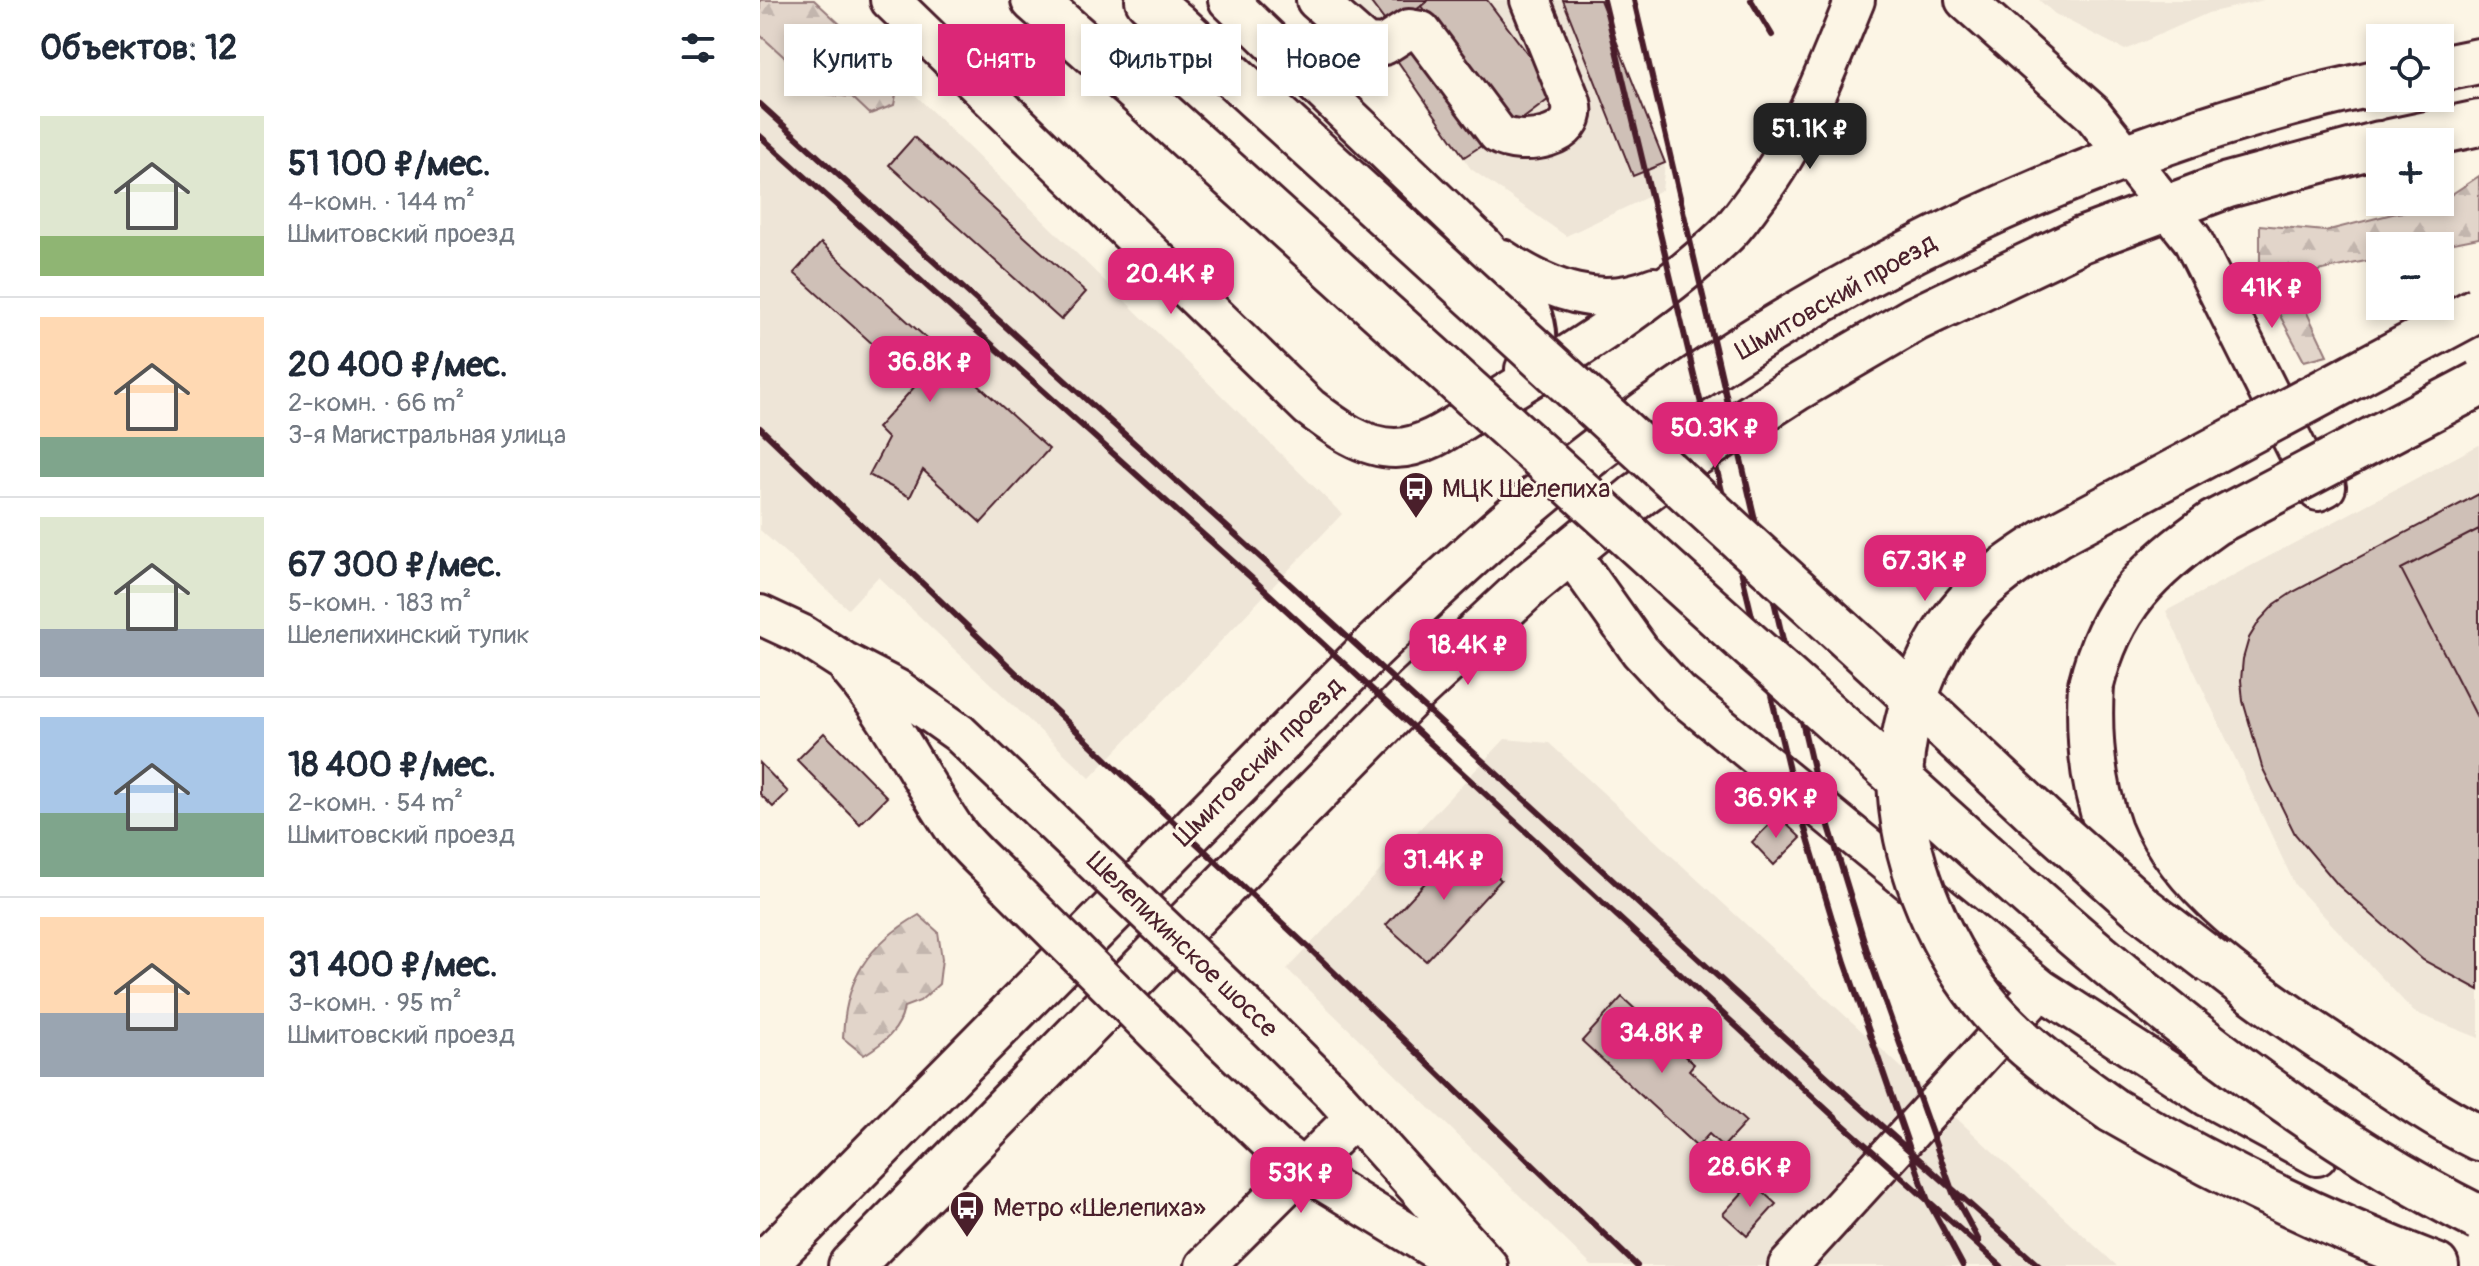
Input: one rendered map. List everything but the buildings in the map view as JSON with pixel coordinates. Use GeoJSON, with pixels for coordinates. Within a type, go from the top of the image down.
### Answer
{"type":"FeatureCollection","features":[{"type":"Feature","properties":{"kind":"main road"},"geometry":{"type":"LineString","coordinates":[[1034,0],[1827,715],[2135,985],[2256,1079],[2336,1134],[2429,1193],[2479,1218]]}},
{"type":"Feature","properties":{"kind":"main road"},"geometry":{"type":"LineString","coordinates":[[1162,13],[2142,908],[2214,963],[2375,1075],[2479,1138]]}},
{"type":"Feature","properties":{"kind":"main road"},"geometry":{"type":"LineString","coordinates":[[2454,66],[2479,61]]}},
{"type":"Feature","properties":{"kind":"main road","name":"Шмитовский проезд"},"geometry":{"type":"LineString","coordinates":[[762,1266],[1373,647],[1450,573],[1544,492],[1655,407],[1717,365],[1826,299],[1942,237],[2127,155],[2243,118],[2366,86]]}},
{"type":"Feature","properties":{"kind":"main road"},"geometry":{"type":"LineString","coordinates":[[2454,128],[2479,123]]}},
{"type":"Feature","properties":{"kind":"main road"},"geometry":{"type":"LineString","coordinates":[[851,1266],[1472,636],[1569,551],[1690,457],[1857,352],[1969,292],[2081,240],[2228,185],[2366,148]]}},
{"type":"Feature","properties":{"kind":"main road"},"geometry":{"type":"LineString","coordinates":[[2436,1266],[2285,1203],[2190,1155],[2112,1110],[2040,1059],[1990,1009],[1955,958],[1935,920],[1911,856],[1900,794],[1905,741],[1919,684],[1938,643],[1965,605],[2004,569],[2056,535],[2479,309]]}},
{"type":"Feature","properties":{"kind":"main road"},"geometry":{"type":"LineString","coordinates":[[2214,963],[2149,895],[2110,833],[2100,803],[2091,751],[2090,701],[2095,669],[2105,639],[2122,607],[2146,578],[2177,549],[2214,523],[2479,384]]}},
{"type":"Feature","properties":{"kind":"street"},"geometry":{"type":"LineString","coordinates":[[890,0],[1309,407],[1340,430],[1364,442],[1395,448],[1429,440],[1502,395],[1641,305],[1726,236],[1761,191],[1793,139],[1855,0]]}},
{"type":"Feature","properties":{"kind":"street"},"geometry":{"type":"LineString","coordinates":[[1228,0],[1484,246],[1518,287],[1533,315],[1537,339],[1529,364],[1502,395]]}},
{"type":"Feature","properties":{"kind":"street"},"geometry":{"type":"LineString","coordinates":[[1316,0],[1371,45],[1384,45],[1409,29],[1421,31],[1498,134],[1517,141],[1560,132],[1571,122],[1573,110],[1530,0]]}},
{"type":"Feature","properties":{"kind":"street"},"geometry":{"type":"LineString","coordinates":[[1965,0],[2092,113],[2192,239],[2318,491],[2479,408]]}},
{"type":"Feature","properties":{"kind":"street"},"geometry":{"type":"LineString","coordinates":[[1484,246],[1526,275],[1564,292],[1598,299],[1637,294],[1675,278]]}},
{"type":"Feature","properties":{"kind":"street"},"geometry":{"type":"LineString","coordinates":[[1569,551],[1640,651],[1679,693],[2041,989],[2208,1097],[2317,1156]]}},
{"type":"Feature","properties":{"kind":"street","name":"Шелепихинское шоссе"},"geometry":{"type":"LineString","coordinates":[[760,615],[801,634],[843,661],[897,689],[959,733],[1330,1090],[1488,1266]]}},
{"type":"Feature","properties":{"kind":"street","name":"Шелепихинское шоссе"},"geometry":{"type":"LineString","coordinates":[[843,661],[910,754],[957,833],[1191,1067],[1275,1147],[1303,1169],[1462,1266]]}},
{"type":"Feature","properties":{"kind":"street"},"geometry":{"type":"LineString","coordinates":[[1788,1266],[2041,989]]}},
{"type":"Feature","properties":{"kind":"street"},"geometry":{"type":"LineString","coordinates":[[1205,1266],[1354,1118]]}},
{"type":"Feature","properties":{"kind":"shaded area"},"geometry":{"type":"Polygon","coordinates":[[[760,0],[814,0],[840,24],[784,24],[784,96],[916,96],[1342,514],[1090,778],[878,577],[848,609],[760,530],[760,0]]]}},
{"type":"Feature","properties":{"kind":"shaded area"},"geometry":{"type":"Polygon","coordinates":[[[1353,0],[1600,0],[1665,163],[1662,190],[1566,236],[1471,169],[1388,50],[1388,24],[1370,24],[1353,0]]]}},
{"type":"Feature","properties":{"kind":"shaded area"},"geometry":{"type":"Polygon","coordinates":[[[2039,0],[2264,0],[2208,13],[2125,50],[2055,14],[2039,0]]]}},
{"type":"Feature","properties":{"kind":"shaded area"},"geometry":{"type":"Polygon","coordinates":[[[2479,445],[2479,1038],[2414,1012],[2295,885],[2166,611],[2479,445]]]}},
{"type":"Feature","properties":{"kind":"shaded area"},"geometry":{"type":"Polygon","coordinates":[[[1505,739],[1549,743],[2117,1266],[1592,1266],[1287,969],[1505,739]]]}},
{"type":"Feature","properties":{"kind":"green space"},"geometry":{"type":"Polygon","coordinates":[[[760,0],[814,0],[840,24],[784,24],[784,57],[760,35],[760,0]]]}},
{"type":"Feature","properties":{"kind":"green space"},"geometry":{"type":"Polygon","coordinates":[[[843,96],[896,96],[894,105],[870,114],[852,97],[843,96]]]}},
{"type":"Feature","properties":{"kind":"green space"},"geometry":{"type":"Polygon","coordinates":[[[2479,176],[2479,238],[2454,243],[2454,232],[2366,232],[2366,261],[2290,277],[2327,355],[2304,361],[2260,278],[2260,225],[2325,231],[2384,216],[2454,216],[2454,193],[2479,176]]]}},
{"type":"Feature","properties":{"kind":"green space"},"geometry":{"type":"Polygon","coordinates":[[[919,915],[938,932],[942,959],[939,984],[920,1001],[904,1007],[895,1029],[864,1055],[843,1038],[854,981],[873,951],[901,926],[919,915]]]}},
{"type":"Feature","properties":{"kind":"railway"},"geometry":{"type":"LineString","coordinates":[[1604,0],[1795,795],[1845,962],[1928,1201],[1963,1266]]}},
{"type":"Feature","properties":{"kind":"railway"},"geometry":{"type":"LineString","coordinates":[[1634,0],[1818,790],[1869,957],[1953,1193],[1979,1241]]}},
{"type":"Feature","properties":{"kind":"railway"},"geometry":{"type":"LineString","coordinates":[[1751,0],[1772,35]]}},
{"type":"Feature","properties":{"kind":"railway"},"geometry":{"type":"LineString","coordinates":[[760,104],[1857,1104],[2039,1266]]}},
{"type":"Feature","properties":{"kind":"railway"},"geometry":{"type":"LineString","coordinates":[[760,136],[1256,582],[1840,1122],[2001,1266]]}},
{"type":"Feature","properties":{"kind":"railway"},"geometry":{"type":"LineString","coordinates":[[760,428],[1107,760],[1309,948],[1637,1266]]}},
{"type":"Feature","properties":{"kind":"place","name":"МЦК Шелепиха"},"geometry":{"type":"Point","coordinates":[1416,520]}},
{"type":"Feature","properties":{"kind":"place","name":"Метро «Шелепиха»"},"geometry":{"type":"Point","coordinates":[967,1239]}}]}
